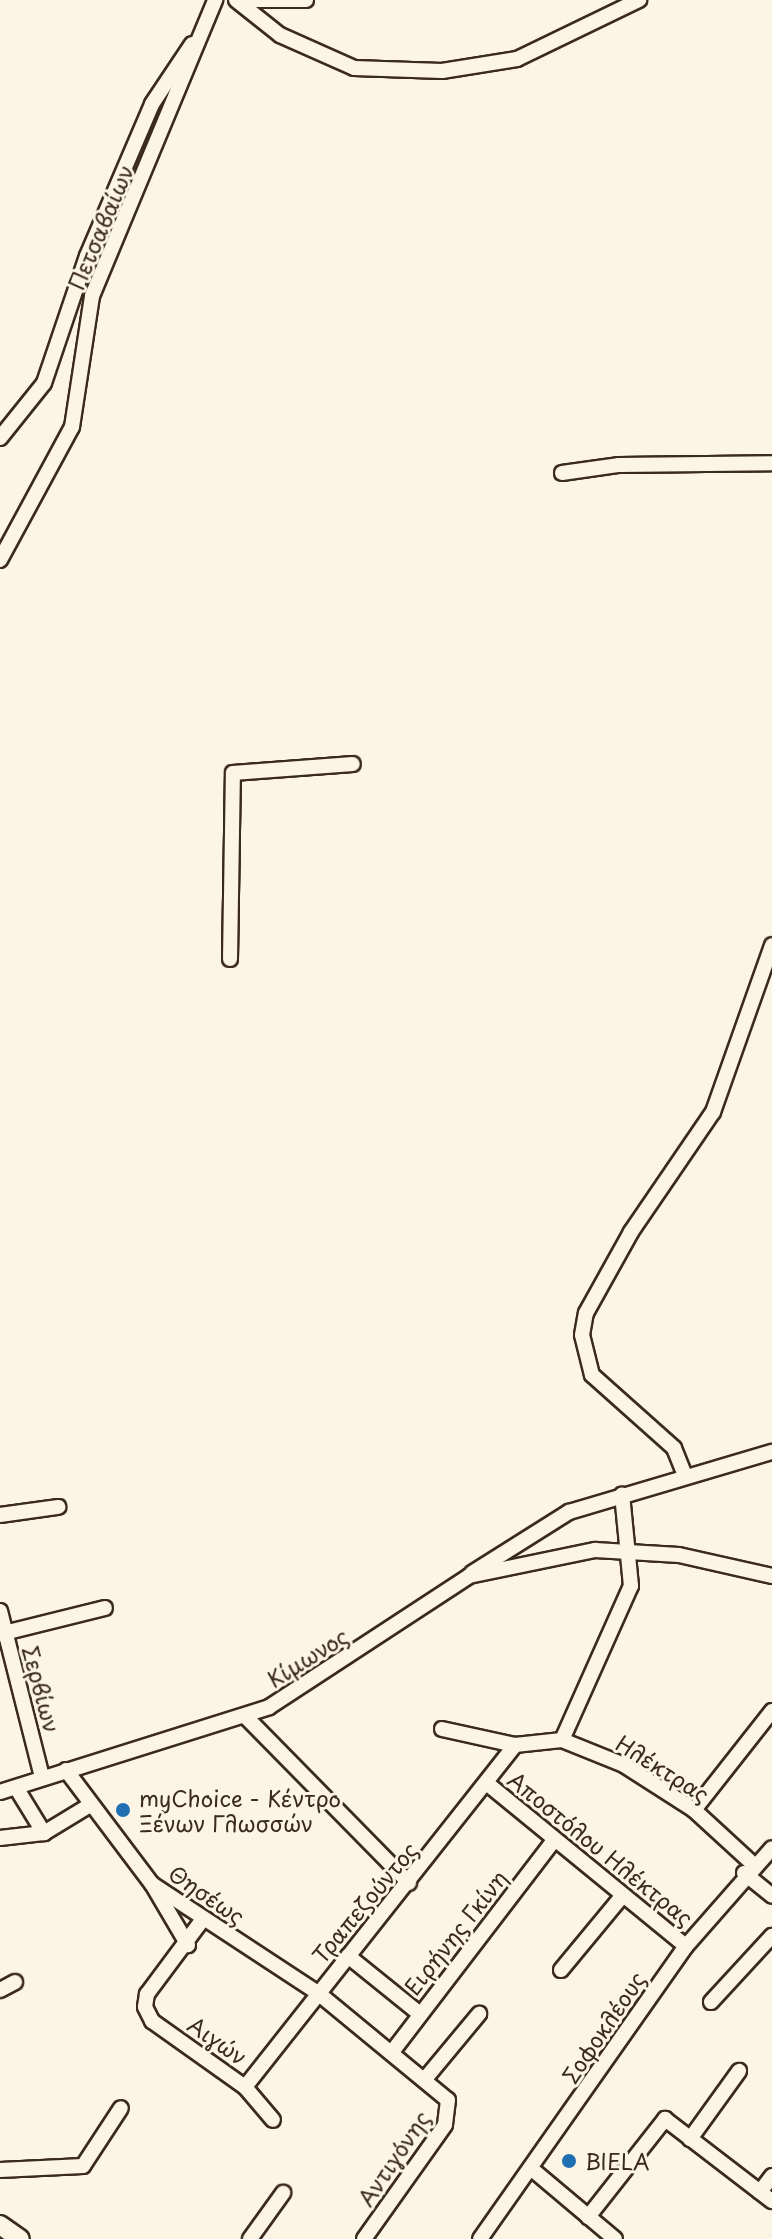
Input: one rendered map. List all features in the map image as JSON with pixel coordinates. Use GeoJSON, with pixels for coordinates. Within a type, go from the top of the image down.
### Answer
{"type":"FeatureCollection","features":[{"type":"Feature","properties":{"kind":"street","name":"Πετσαβαίων"},"geometry":{"type":"LineString","coordinates":[[0,560],[72,427],[92,296],[195,41],[215,0]]}},
{"type":"Feature","properties":{"kind":"street"},"geometry":{"type":"LineString","coordinates":[[239,0],[306,0]]}},
{"type":"Feature","properties":{"kind":"street"},"geometry":{"type":"LineString","coordinates":[[239,0],[280,35],[354,68],[429,71],[517,59],[639,0]]}},
{"type":"Feature","properties":{"kind":"street"},"geometry":{"type":"LineString","coordinates":[[0,438],[44,383],[87,256],[152,104],[195,41]]}},
{"type":"Feature","properties":{"kind":"street"},"geometry":{"type":"LineString","coordinates":[[562,473],[619,465],[772,463]]}},
{"type":"Feature","properties":{"kind":"street"},"geometry":{"type":"LineString","coordinates":[[230,959],[233,773],[353,764]]}},
{"type":"Feature","properties":{"kind":"street"},"geometry":{"type":"LineString","coordinates":[[684,1473],[674,1448],[592,1375],[582,1335],[586,1313],[631,1232],[713,1112],[772,945]]}},
{"type":"Feature","properties":{"kind":"street"},"geometry":{"type":"LineString","coordinates":[[469,1576],[569,1512],[684,1473],[772,1452]]}},
{"type":"Feature","properties":{"kind":"street"},"geometry":{"type":"LineString","coordinates":[[562,1740],[631,1586],[622,1494]]}},
{"type":"Feature","properties":{"kind":"street"},"geometry":{"type":"LineString","coordinates":[[0,1515],[58,1507]]}},
{"type":"Feature","properties":{"kind":"street","name":"Κίμωνος"},"geometry":{"type":"LineString","coordinates":[[0,1792],[245,1716],[291,1696],[469,1576],[583,1551],[628,1551],[772,1576]]}},
{"type":"Feature","properties":{"kind":"street"},"geometry":{"type":"LineString","coordinates":[[3,1634],[105,1608]]}},
{"type":"Feature","properties":{"kind":"street","name":"Σερβίων"},"geometry":{"type":"LineString","coordinates":[[0,1611],[3,1634],[42,1777]]}},
{"type":"Feature","properties":{"kind":"street"},"geometry":{"type":"LineString","coordinates":[[694,1810],[772,1711]]}},
{"type":"Feature","properties":{"kind":"street"},"geometry":{"type":"LineString","coordinates":[[245,1716],[409,1883]]}},
{"type":"Feature","properties":{"kind":"street","name":"Ηλέκτρας"},"geometry":{"type":"LineString","coordinates":[[442,1729],[515,1745],[562,1740],[624,1765],[694,1810],[772,1896]]}},
{"type":"Feature","properties":{"kind":"street","name":"Τραπεζούντος"},"geometry":{"type":"LineString","coordinates":[[245,2087],[489,1785],[515,1745]]}},
{"type":"Feature","properties":{"kind":"street","name":"Θησέως"},"geometry":{"type":"LineString","coordinates":[[66,1770],[87,1807],[152,1884],[318,1993],[448,2100]]}},
{"type":"Feature","properties":{"kind":"street","name":"Αποστόλου Ηλέκτρας"},"geometry":{"type":"LineString","coordinates":[[489,1785],[686,1946]]}},
{"type":"Feature","properties":{"kind":"street"},"geometry":{"type":"LineString","coordinates":[[17,1789],[44,1833]]}},
{"type":"Feature","properties":{"kind":"street"},"geometry":{"type":"LineString","coordinates":[[0,1838],[44,1833],[87,1807]]}},
{"type":"Feature","properties":{"kind":"street","name":"Ειρήνης Γκίνη"},"geometry":{"type":"LineString","coordinates":[[392,2052],[554,1840]]}},
{"type":"Feature","properties":{"kind":"street","name":"Σοφοκλέους"},"geometry":{"type":"LineString","coordinates":[[480,2239],[533,2170],[686,1946],[748,1869],[772,1848]]}},
{"type":"Feature","properties":{"kind":"street"},"geometry":{"type":"LineString","coordinates":[[152,1884],[188,1945],[203,1919]]}},
{"type":"Feature","properties":{"kind":"street"},"geometry":{"type":"LineString","coordinates":[[561,1970],[623,1895]]}},
{"type":"Feature","properties":{"kind":"street"},"geometry":{"type":"LineString","coordinates":[[711,2002],[772,1936]]}},
{"type":"Feature","properties":{"kind":"street","name":"Αιγών"},"geometry":{"type":"LineString","coordinates":[[188,1945],[147,1994],[152,2021],[245,2087],[273,2120]]}},
{"type":"Feature","properties":{"kind":"street"},"geometry":{"type":"LineString","coordinates":[[348,1956],[420,2014]]}},
{"type":"Feature","properties":{"kind":"street"},"geometry":{"type":"LineString","coordinates":[[0,1990],[15,1982]]}},
{"type":"Feature","properties":{"kind":"street"},"geometry":{"type":"LineString","coordinates":[[425,2079],[479,2014]]}},
{"type":"Feature","properties":{"kind":"street"},"geometry":{"type":"LineString","coordinates":[[690,2139],[739,2071]]}},
{"type":"Feature","properties":{"kind":"street","name":"Αντιγόνης"},"geometry":{"type":"LineString","coordinates":[[364,2239],[445,2125],[448,2100]]}},
{"type":"Feature","properties":{"kind":"street"},"geometry":{"type":"LineString","coordinates":[[0,2170],[83,2166],[121,2108]]}},
{"type":"Feature","properties":{"kind":"street"},"geometry":{"type":"LineString","coordinates":[[588,2217],[665,2119],[766,2197],[772,2176]]}},
{"type":"Feature","properties":{"kind":"street"},"geometry":{"type":"LineString","coordinates":[[533,2170],[615,2239]]}},
{"type":"Feature","properties":{"kind":"street"},"geometry":{"type":"LineString","coordinates":[[250,2239],[283,2193]]}},
{"type":"Feature","properties":{"kind":"street"},"geometry":{"type":"LineString","coordinates":[[0,2225],[20,2239]]}},
{"type":"Feature","properties":{"kind":"place","name":"myChoice - Κέντρο Ξένων Γλωσσών"},"geometry":{"type":"Point","coordinates":[123,1810]}},
{"type":"Feature","properties":{"kind":"place","name":"BIELA"},"geometry":{"type":"Point","coordinates":[569,2161]}}]}
